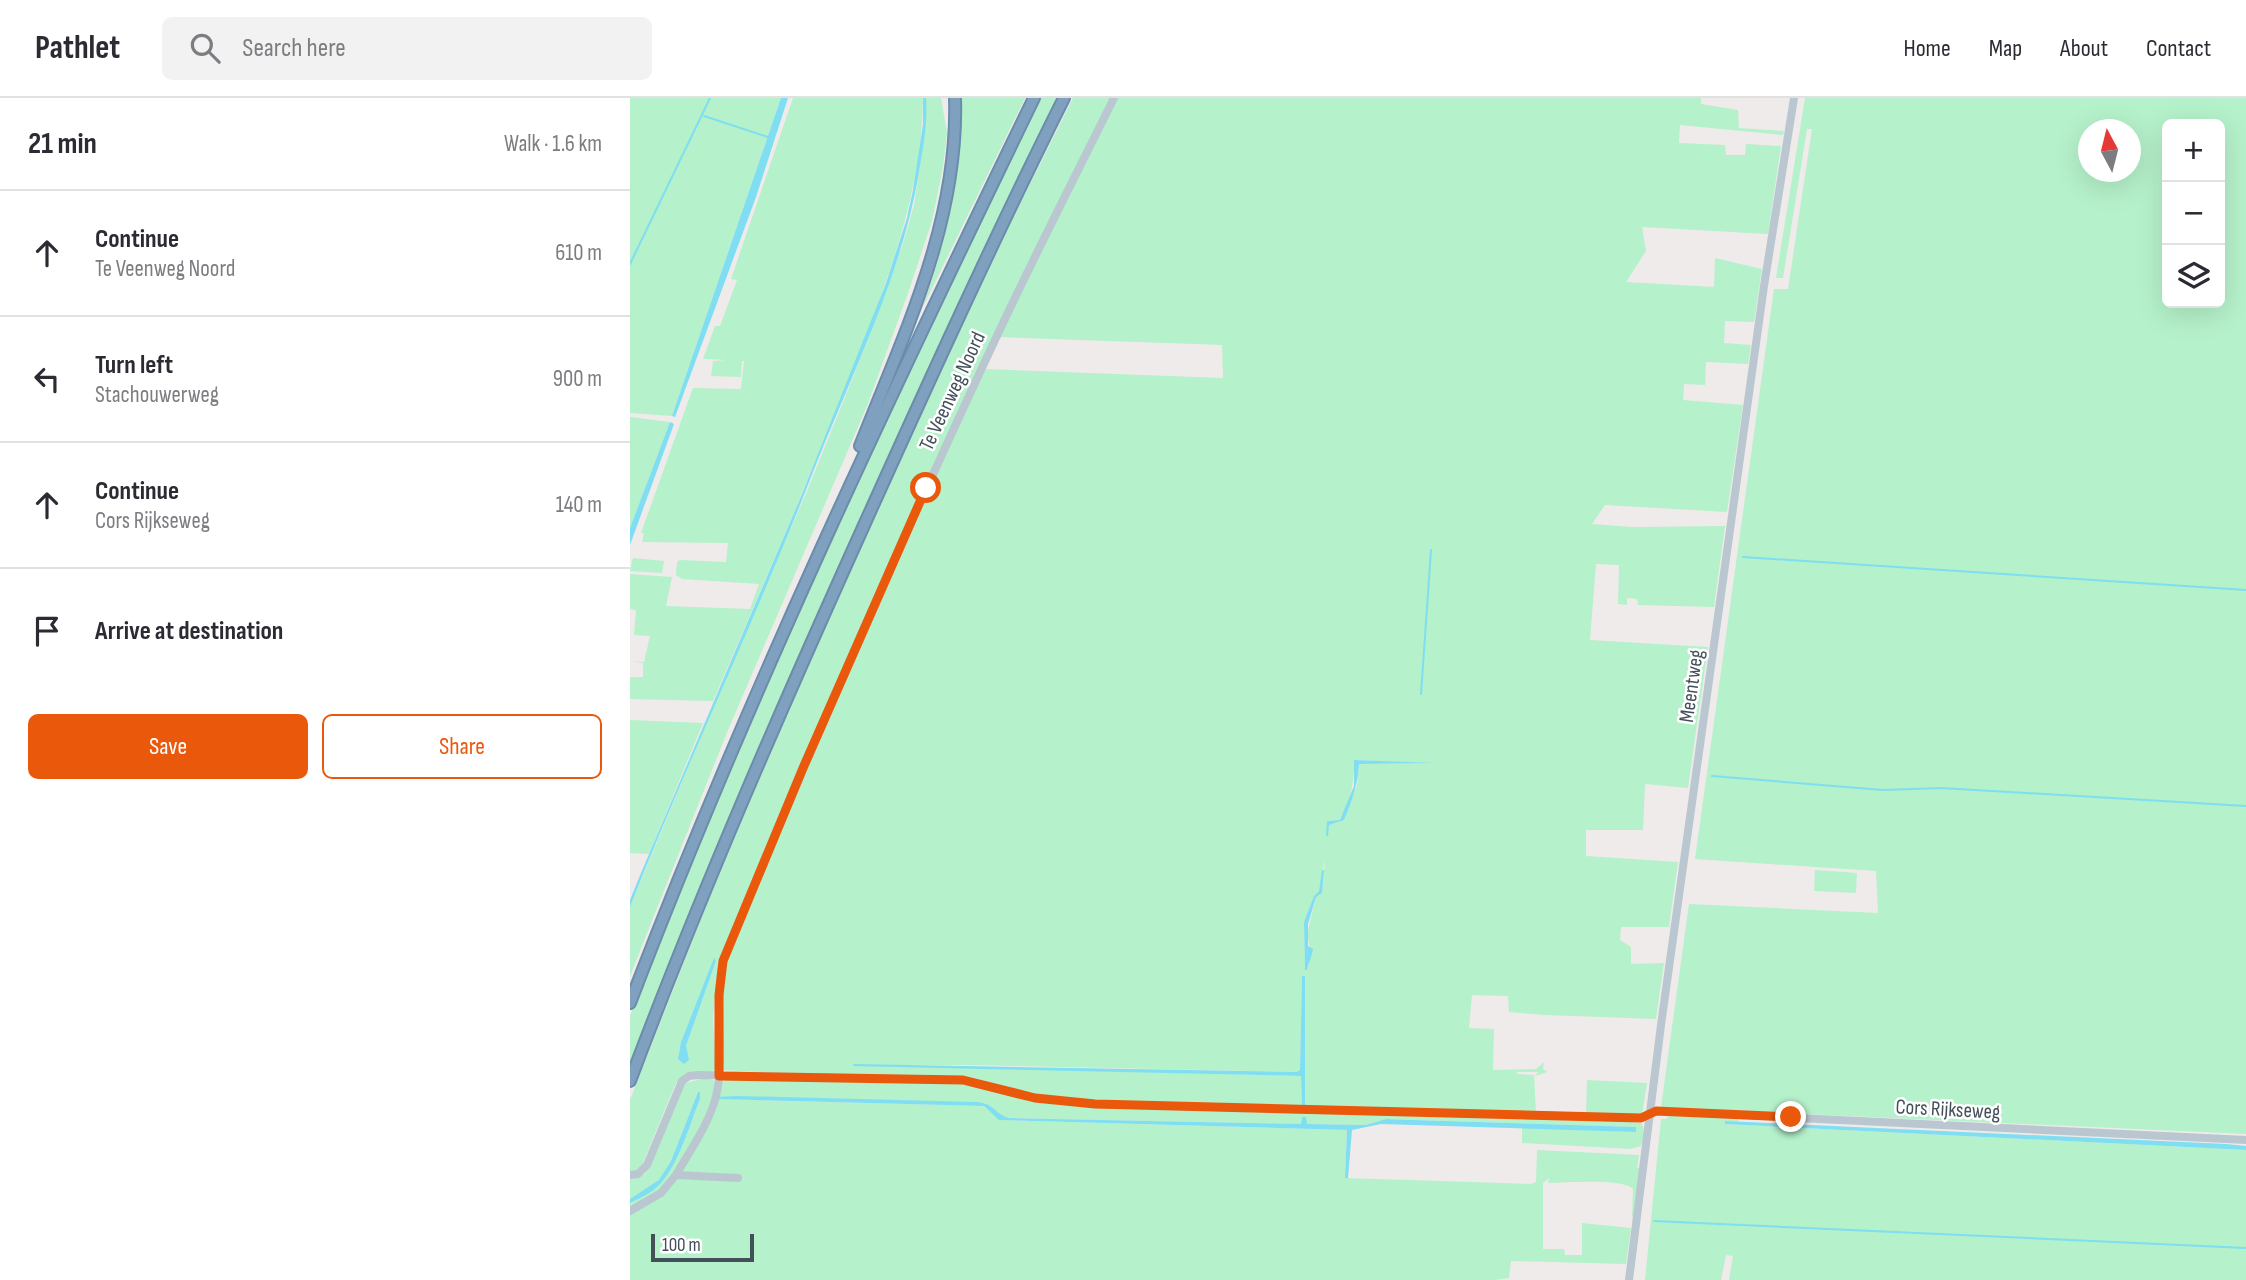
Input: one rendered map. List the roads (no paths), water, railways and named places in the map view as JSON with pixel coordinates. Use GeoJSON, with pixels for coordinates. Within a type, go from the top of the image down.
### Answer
{"type":"FeatureCollection","features":[{"type":"Feature","properties":{"kind":"highway"},"geometry":{"type":"LineString","coordinates":[[630,1003],[821,547],[920,295],[949,191],[956,126],[955,98]]}},
{"type":"Feature","properties":{"kind":"highway"},"geometry":{"type":"LineString","coordinates":[[821,547],[931,310],[1034,98]]}},
{"type":"Feature","properties":{"kind":"highway"},"geometry":{"type":"LineString","coordinates":[[630,1081],[724,843],[778,716],[954,325],[1064,98]]}},
{"type":"Feature","properties":{"kind":"street","name":"Te Veenweg Noord"},"geometry":{"type":"LineString","coordinates":[[630,1211],[660,1193],[676,1175],[708,1117],[717,1092],[719,1076],[719,995],[723,961],[803,768],[926,488],[1011,306],[1114,98]]}},
{"type":"Feature","properties":{"kind":"street","name":"Meentweg"},"geometry":{"type":"LineString","coordinates":[[1629,1280],[1649,1115],[1762,299],[1794,98]]}},
{"type":"Feature","properties":{"kind":"street","name":"Cors Rijkseweg"},"geometry":{"type":"LineString","coordinates":[[630,1175],[638,1174],[647,1165],[676,1090],[682,1081],[690,1076],[963,1080],[1035,1098],[1084,1104],[1629,1118],[1641,1118],[1656,1111],[2246,1140]]}},
{"type":"Feature","properties":{"kind":"street"},"geometry":{"type":"LineString","coordinates":[[676,1175],[738,1178]]}},
{"type":"Feature","properties":{"kind":"water"},"geometry":{"type":"Polygon","coordinates":[[[781,98],[788,98],[756,197],[675,417],[672,416],[781,98]]]}},
{"type":"Feature","properties":{"kind":"water"},"geometry":{"type":"Polygon","coordinates":[[[923,98],[926,98],[926,117],[919,172],[911,210],[889,284],[772,574],[630,907],[630,900],[641,873],[802,494],[886,283],[913,190],[923,124],[923,98]]]}},
{"type":"Feature","properties":{"kind":"water"},"geometry":{"type":"Polygon","coordinates":[[[670,422],[674,424],[630,545],[630,528],[670,422]]]}},
{"type":"Feature","properties":{"kind":"water"},"geometry":{"type":"Polygon","coordinates":[[[1354,760],[1435,763],[1359,764],[1354,792],[1344,820],[1329,825],[1326,836],[1327,821],[1340,820],[1354,786],[1354,760]]]}},
{"type":"Feature","properties":{"kind":"water"},"geometry":{"type":"Polygon","coordinates":[[[1322,870],[1322,893],[1316,897],[1308,924],[1308,946],[1313,949],[1305,970],[1304,922],[1314,896],[1319,891],[1322,870]]]}},
{"type":"Feature","properties":{"kind":"water"},"geometry":{"type":"Polygon","coordinates":[[[714,958],[716,961],[686,1046],[689,1060],[684,1064],[678,1059],[681,1042],[714,958]]]}},
{"type":"Feature","properties":{"kind":"water"},"geometry":{"type":"Polygon","coordinates":[[[1302,976],[1305,976],[1305,1105],[1302,1105],[1301,1076],[853,1066],[1297,1072],[1300,1070],[1302,976]]]}},
{"type":"Feature","properties":{"kind":"water"},"geometry":{"type":"Polygon","coordinates":[[[698,1092],[700,1099],[683,1144],[666,1177],[656,1188],[630,1203],[630,1199],[659,1180],[671,1161],[698,1092]]]}},
{"type":"Feature","properties":{"kind":"water"},"geometry":{"type":"Polygon","coordinates":[[[738,1096],[976,1102],[987,1104],[1009,1118],[1301,1124],[1302,1117],[1306,1117],[1307,1124],[1366,1125],[1386,1119],[1636,1127],[1636,1132],[1381,1124],[1352,1130],[1348,1178],[1345,1178],[1347,1130],[999,1120],[984,1106],[717,1099],[738,1096]]]}},
{"type":"Feature","properties":{"kind":"water"},"geometry":{"type":"Polygon","coordinates":[[[1725,1121],[2226,1144],[2246,1146],[2246,1150],[1725,1124],[1725,1121]]]}},
{"type":"Feature","properties":{"kind":"waterway"},"geometry":{"type":"LineString","coordinates":[[630,264],[710,98]]}},
{"type":"Feature","properties":{"kind":"waterway"},"geometry":{"type":"LineString","coordinates":[[704,116],[768,137]]}},
{"type":"Feature","properties":{"kind":"waterway"},"geometry":{"type":"LineString","coordinates":[[1421,694],[1431,550]]}},
{"type":"Feature","properties":{"kind":"waterway"},"geometry":{"type":"LineString","coordinates":[[1743,557],[2246,590]]}},
{"type":"Feature","properties":{"kind":"waterway"},"geometry":{"type":"LineString","coordinates":[[1712,776],[1883,790],[1941,788],[2246,806]]}},
{"type":"Feature","properties":{"kind":"waterway"},"geometry":{"type":"LineString","coordinates":[[1654,1221],[2246,1248]]}}]}
